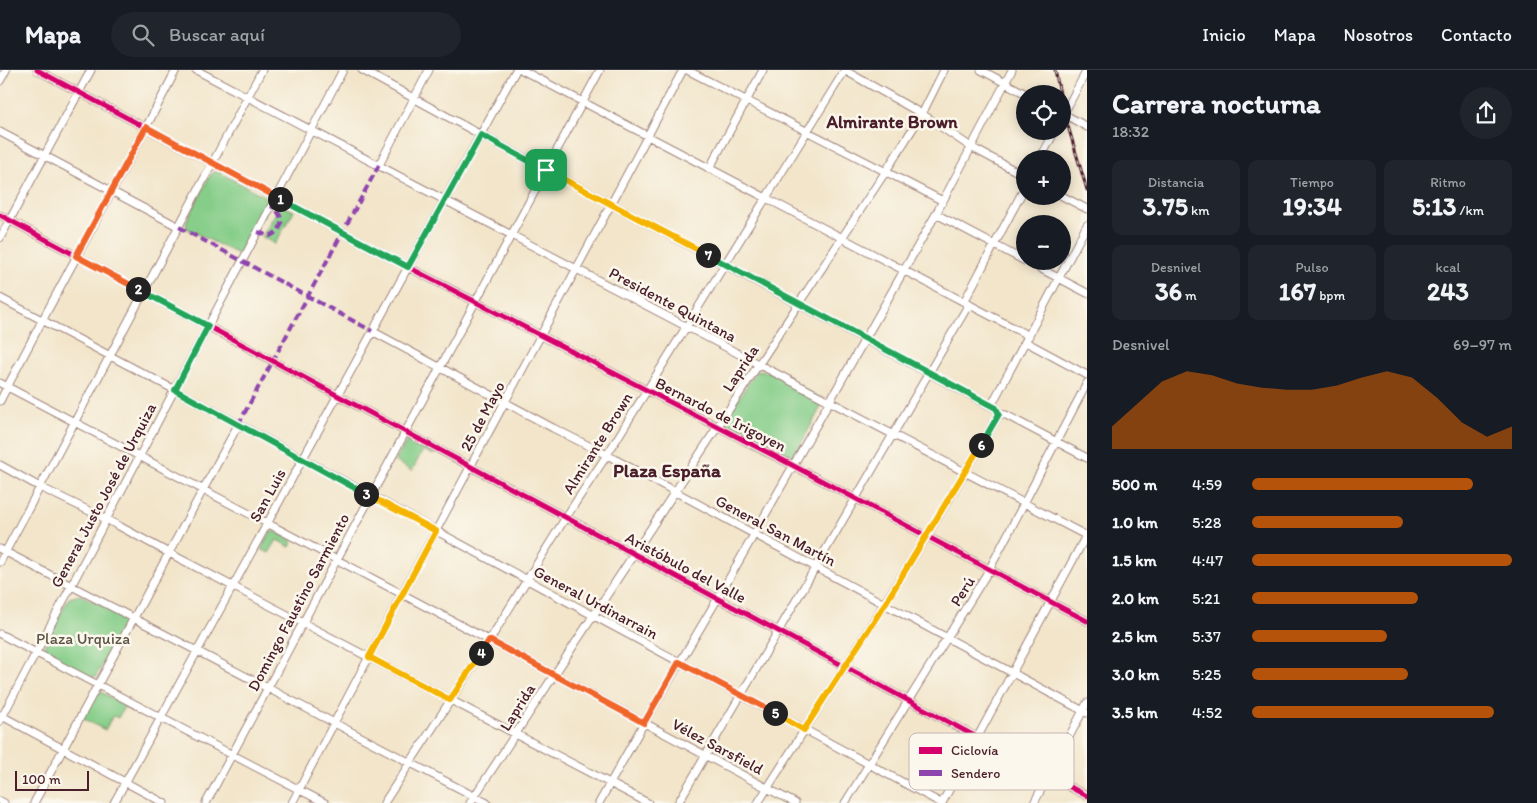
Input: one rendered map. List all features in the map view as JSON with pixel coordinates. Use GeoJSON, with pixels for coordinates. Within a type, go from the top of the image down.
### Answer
{"type":"FeatureCollection","features":[{"type":"Feature","properties":{"kind":"street"},"geometry":{"type":"LineString","coordinates":[[0,81],[6,70]]}},
{"type":"Feature","properties":{"kind":"street","name":"Bernardo de Irigoyen"},"geometry":{"type":"LineString","coordinates":[[37,70],[408,267],[1087,621]]}},
{"type":"Feature","properties":{"kind":"street"},"geometry":{"type":"LineString","coordinates":[[0,238],[91,70]]}},
{"type":"Feature","properties":{"kind":"street"},"geometry":{"type":"LineString","coordinates":[[0,401],[176,70]]}},
{"type":"Feature","properties":{"kind":"street","name":"Presidente Quintana"},"geometry":{"type":"LineString","coordinates":[[196,70],[1087,535]]}},
{"type":"Feature","properties":{"kind":"street"},"geometry":{"type":"LineString","coordinates":[[0,562],[3,551],[110,357],[262,70]]}},
{"type":"Feature","properties":{"kind":"street","name":"General Justo José de Urquiza"},"geometry":{"type":"LineString","coordinates":[[1,718],[343,70]]}},
{"type":"Feature","properties":{"kind":"street"},"geometry":{"type":"LineString","coordinates":[[362,70],[546,170],[996,408],[999,414]]}},
{"type":"Feature","properties":{"kind":"street"},"geometry":{"type":"LineString","coordinates":[[379,165],[429,70]]}},
{"type":"Feature","properties":{"kind":"street","name":"San Luis"},"geometry":{"type":"LineString","coordinates":[[114,803],[160,716],[516,70]]}},
{"type":"Feature","properties":{"kind":"street"},"geometry":{"type":"LineString","coordinates":[[522,70],[967,303],[1087,375]]}},
{"type":"Feature","properties":{"kind":"street","name":"Domingo Faustino Sarmiento"},"geometry":{"type":"LineString","coordinates":[[206,803],[600,70]]}},
{"type":"Feature","properties":{"kind":"street"},"geometry":{"type":"LineString","coordinates":[[685,70],[943,201]]}},
{"type":"Feature","properties":{"kind":"street","name":"25 de Mayo"},"geometry":{"type":"LineString","coordinates":[[292,803],[611,204],[685,70]]}},
{"type":"Feature","properties":{"kind":"street"},"geometry":{"type":"LineString","coordinates":[[709,169],[763,70]]}},
{"type":"Feature","properties":{"kind":"street"},"geometry":{"type":"LineString","coordinates":[[844,70],[922,114],[972,147],[1016,171]]}},
{"type":"Feature","properties":{"kind":"street","name":"Almirante Brown"},"geometry":{"type":"LineString","coordinates":[[384,803],[607,455],[765,198],[808,132],[844,70]]}},
{"type":"Feature","properties":{"kind":"street","name":"Laprida"},"geometry":{"type":"LineString","coordinates":[[472,800],[886,171],[922,114],[944,70]]}},
{"type":"Feature","properties":{"kind":"street"},"geometry":{"type":"LineString","coordinates":[[980,70],[1016,89]]}},
{"type":"Feature","properties":{"kind":"street"},"geometry":{"type":"LineString","coordinates":[[599,803],[905,270],[1012,70]]}},
{"type":"Feature","properties":{"kind":"street"},"geometry":{"type":"LineString","coordinates":[[1071,100],[1087,70]]}},
{"type":"Feature","properties":{"kind":"street"},"geometry":{"type":"LineString","coordinates":[[1071,119],[1087,127]]}},
{"type":"Feature","properties":{"kind":"street"},"geometry":{"type":"LineString","coordinates":[[0,132],[179,227]]}},
{"type":"Feature","properties":{"kind":"street"},"geometry":{"type":"LineString","coordinates":[[1071,201],[1087,209]]}},
{"type":"Feature","properties":{"kind":"street"},"geometry":{"type":"LineString","coordinates":[[678,803],[740,694],[930,373],[1016,204]]}},
{"type":"Feature","properties":{"kind":"street"},"geometry":{"type":"LineString","coordinates":[[936,214],[1016,256]]}},
{"type":"Feature","properties":{"kind":"street","name":"Aristóbulo del Valle"},"geometry":{"type":"LineString","coordinates":[[0,215],[968,733]]}},
{"type":"Feature","properties":{"kind":"street"},"geometry":{"type":"LineString","coordinates":[[991,406],[1087,225]]}},
{"type":"Feature","properties":{"kind":"street"},"geometry":{"type":"LineString","coordinates":[[1042,270],[1087,293]]}},
{"type":"Feature","properties":{"kind":"street","name":"General Urdinarrain"},"geometry":{"type":"LineString","coordinates":[[0,298],[175,390],[909,786]]}},
{"type":"Feature","properties":{"kind":"street","name":"General San Martín"},"geometry":{"type":"LineString","coordinates":[[372,331],[1085,712]]}},
{"type":"Feature","properties":{"kind":"street","name":"Perú"},"geometry":{"type":"LineString","coordinates":[[845,803],[989,570],[1087,382]]}},
{"type":"Feature","properties":{"kind":"street","name":"Vélez Sarsfield"},"geometry":{"type":"LineString","coordinates":[[0,383],[795,803]]}},
{"type":"Feature","properties":{"kind":"street"},"geometry":{"type":"LineString","coordinates":[[999,414],[1006,414],[1087,458]]}},
{"type":"Feature","properties":{"kind":"street"},"geometry":{"type":"LineString","coordinates":[[758,803],[885,604],[966,472],[999,414]]}},
{"type":"Feature","properties":{"kind":"street"},"geometry":{"type":"LineString","coordinates":[[34,803],[238,425]]}},
{"type":"Feature","properties":{"kind":"street"},"geometry":{"type":"LineString","coordinates":[[0,465],[648,803]]}},
{"type":"Feature","properties":{"kind":"street"},"geometry":{"type":"LineString","coordinates":[[980,733],[1087,535]]}},
{"type":"Feature","properties":{"kind":"street"},"geometry":{"type":"LineString","coordinates":[[3,551],[335,723],[410,763],[472,800],[487,803]]}},
{"type":"Feature","properties":{"kind":"street"},"geometry":{"type":"LineString","coordinates":[[0,634],[325,803]]}},
{"type":"Feature","properties":{"kind":"street"},"geometry":{"type":"LineString","coordinates":[[1073,733],[1085,712],[1087,703]]}},
{"type":"Feature","properties":{"kind":"street"},"geometry":{"type":"LineString","coordinates":[[1,718],[164,803]]}},
{"type":"Feature","properties":{"kind":"street","name":"Aristóbulo del Valle"},"geometry":{"type":"LineString","coordinates":[[1074,789],[1087,796]]}},
{"type":"Feature","properties":{"kind":"street","name":"General Urdinarrain"},"geometry":{"type":"LineString","coordinates":[[917,790],[941,803]]}},
{"type":"Feature","properties":{"kind":"street"},"geometry":{"type":"LineString","coordinates":[[941,803],[948,790]]}},
{"type":"Feature","properties":{"kind":"street"},"geometry":{"type":"LineString","coordinates":[[1034,803],[1041,790]]}},
{"type":"Feature","properties":{"kind":"street"},"geometry":{"type":"LineString","coordinates":[[0,801],[4,803]]}},
{"type":"Feature","properties":{"kind":"green space"},"geometry":{"type":"Polygon","coordinates":[[[218,172],[264,196],[267,201],[268,206],[240,255],[189,230],[186,226],[187,220],[210,175],[218,172]]]}},
{"type":"Feature","properties":{"kind":"green space"},"geometry":{"type":"Polygon","coordinates":[[[280,205],[294,211],[275,244],[262,237],[280,205]]]}},
{"type":"Feature","properties":{"kind":"green space","name":"Plaza España"},"geometry":{"type":"Polygon","coordinates":[[[761,370],[772,373],[820,398],[823,403],[796,453],[789,458],[783,458],[728,429],[724,424],[726,417],[756,372],[761,370]]]}},
{"type":"Feature","properties":{"kind":"green space"},"geometry":{"type":"Polygon","coordinates":[[[409,437],[435,451],[433,455],[423,450],[412,471],[395,461],[409,437]]]}},
{"type":"Feature","properties":{"kind":"green space"},"geometry":{"type":"Polygon","coordinates":[[[274,531],[293,541],[290,547],[277,540],[269,553],[261,549],[270,533],[274,531]]]}},
{"type":"Feature","properties":{"kind":"green space","name":"Plaza Urquiza"},"geometry":{"type":"Polygon","coordinates":[[[80,595],[120,614],[124,619],[124,625],[96,676],[92,678],[50,656],[45,651],[44,646],[69,598],[80,595]]]}},
{"type":"Feature","properties":{"kind":"green space"},"geometry":{"type":"Polygon","coordinates":[[[99,691],[125,705],[118,718],[112,717],[105,730],[82,718],[95,694],[99,691]]]}},
{"type":"Feature","properties":{"kind":"railway"},"geometry":{"type":"LineString","coordinates":[[1055,70],[1058,85]]}},
{"type":"Feature","properties":{"kind":"railway"},"geometry":{"type":"LineString","coordinates":[[1071,136],[1087,190]]}},
{"type":"Feature","properties":{"kind":"marked path"},"geometry":{"type":"LineString","coordinates":[[238,425],[379,165]]}},
{"type":"Feature","properties":{"kind":"marked path"},"geometry":{"type":"LineString","coordinates":[[258,232],[270,236],[281,226],[281,218],[271,206]]}},
{"type":"Feature","properties":{"kind":"marked path"},"geometry":{"type":"LineString","coordinates":[[179,227],[372,331]]}},
{"type":"Feature","properties":{"kind":"cycle path"},"geometry":{"type":"LineString","coordinates":[[37,70],[408,267],[792,465],[1087,621]]}},
{"type":"Feature","properties":{"kind":"cycle path"},"geometry":{"type":"LineString","coordinates":[[0,215],[969,733]]}},
{"type":"Feature","properties":{"kind":"cycle path"},"geometry":{"type":"LineString","coordinates":[[1074,789],[1087,796]]}},
{"type":"Feature","properties":{"kind":"district","name":"Almirante Brown"},"geometry":{"type":"Point","coordinates":[892,122]}},
{"type":"Feature","properties":{"kind":"district","name":"Plaza España"},"geometry":{"type":"Point","coordinates":[667,470]}},
{"type":"Feature","properties":{"kind":"route"},"geometry":{"type":"LineString","coordinates":[[146,127],[408,267],[481,135],[546,170],[996,408],[999,414],[966,472],[885,604],[804,730],[679,662],[644,723],[489,640],[450,700],[369,657],[436,531],[175,390],[208,326],[76,256],[146,127]]}}]}
